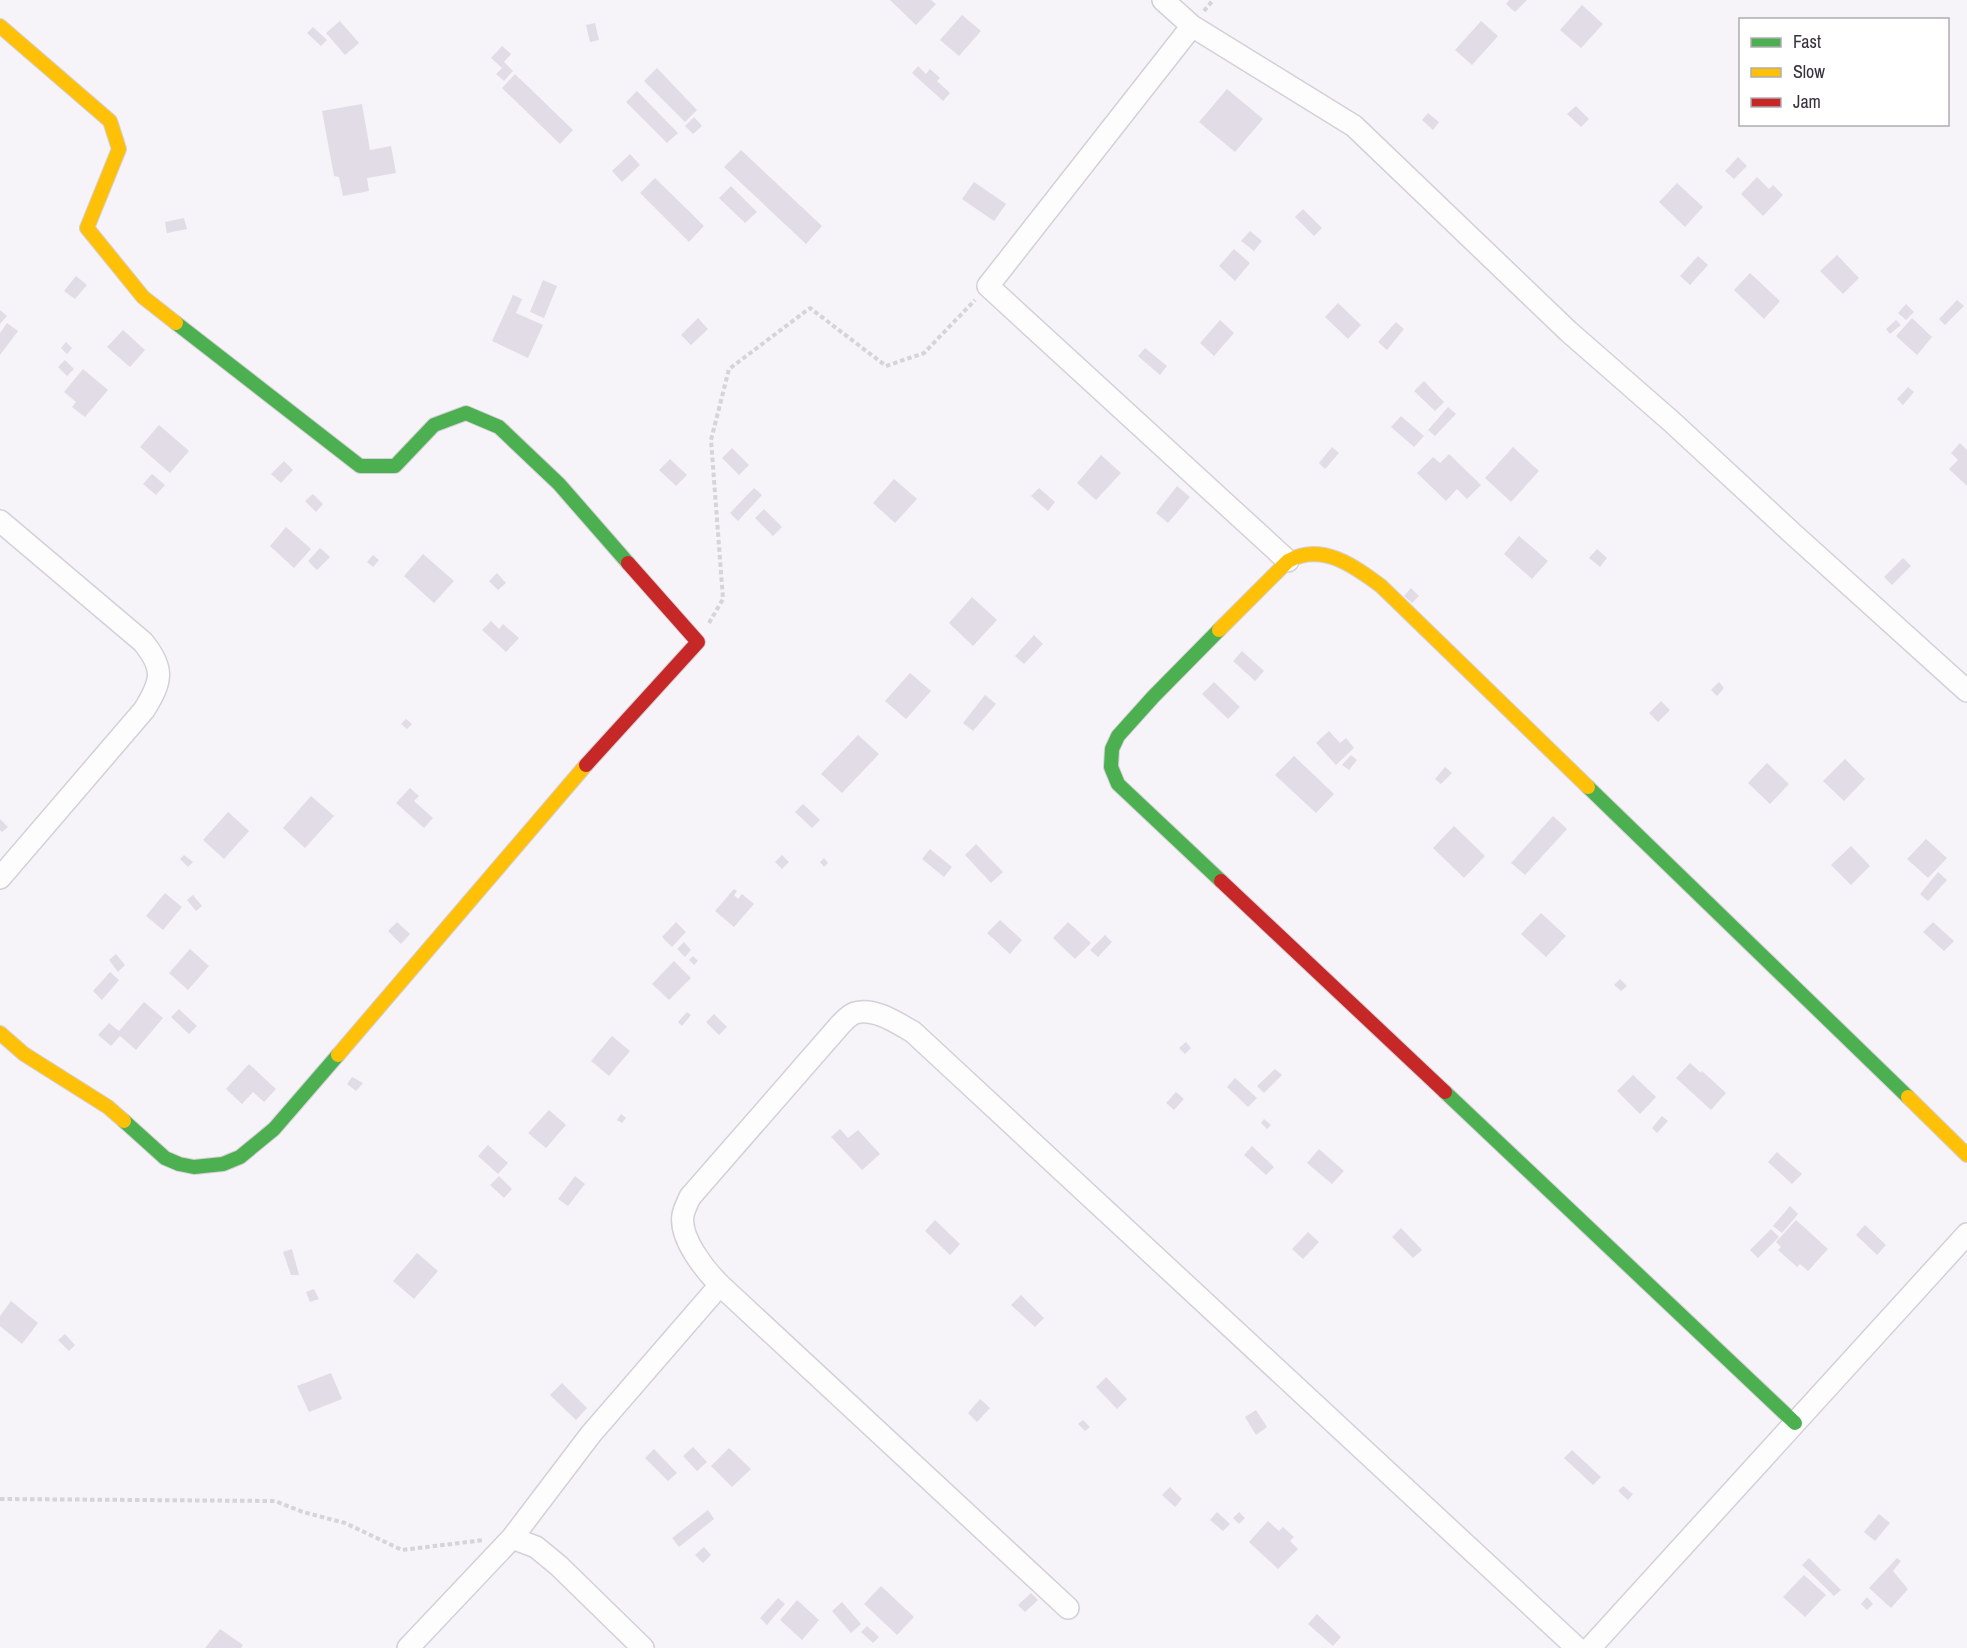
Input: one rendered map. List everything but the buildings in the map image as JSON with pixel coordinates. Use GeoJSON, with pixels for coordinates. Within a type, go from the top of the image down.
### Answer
{"type":"FeatureCollection","features":[{"type":"Feature","properties":{"kind":"street"},"geometry":{"type":"LineString","coordinates":[[1163,0],[1192,26],[1354,126],[1568,331],[1672,422],[1967,691]]}},
{"type":"Feature","properties":{"kind":"street"},"geometry":{"type":"LineString","coordinates":[[0,26],[110,121],[119,149],[87,228],[143,297],[360,466],[395,466],[434,425],[466,413],[499,427],[559,484],[699,642],[613,733],[274,1129],[240,1157],[223,1164],[194,1167],[165,1158],[108,1107],[24,1054],[0,1034]]}},
{"type":"Feature","properties":{"kind":"street"},"geometry":{"type":"LineString","coordinates":[[1192,26],[988,286],[1288,561]]}},
{"type":"Feature","properties":{"kind":"street"},"geometry":{"type":"LineString","coordinates":[[0,521],[143,642],[155,657],[159,674],[155,692],[144,710],[0,878]]}},
{"type":"Feature","properties":{"kind":"street"},"geometry":{"type":"LineString","coordinates":[[1795,1423],[1118,784],[1112,766],[1112,748],[1118,736],[1153,697],[1288,561],[1301,554],[1320,553],[1353,565],[1381,586],[1967,1155]]}},
{"type":"Feature","properties":{"kind":"street"},"geometry":{"type":"LineString","coordinates":[[1068,1608],[720,1285],[694,1253],[684,1231],[683,1216],[690,1197],[840,1025],[853,1014],[868,1011],[890,1019],[913,1032],[1577,1648]]}},
{"type":"Feature","properties":{"kind":"street"},"geometry":{"type":"LineString","coordinates":[[1590,1648],[1967,1234]]}},
{"type":"Feature","properties":{"kind":"street"},"geometry":{"type":"LineString","coordinates":[[408,1648],[512,1538],[591,1434],[720,1285]]}},
{"type":"Feature","properties":{"kind":"street"},"geometry":{"type":"LineString","coordinates":[[512,1538],[536,1547],[559,1566],[643,1648]]}},
{"type":"Feature","properties":{"kind":"path"},"geometry":{"type":"LineString","coordinates":[[699,642],[723,599],[711,440],[729,369],[810,308],[886,366],[924,353],[988,286]]}},
{"type":"Feature","properties":{"kind":"path"},"geometry":{"type":"LineString","coordinates":[[0,1498],[275,1501],[303,1512],[345,1523],[402,1550],[512,1538]]}},
{"type":"Feature","properties":{"kind":"traffic: fast"},"geometry":{"type":"LineString","coordinates":[[176,323],[360,466],[395,466],[434,425],[466,413],[499,427],[559,484],[628,563]]}},
{"type":"Feature","properties":{"kind":"traffic: fast"},"geometry":{"type":"LineString","coordinates":[[1219,630],[1118,736],[1112,749],[1111,767],[1118,784],[1221,881]]}},
{"type":"Feature","properties":{"kind":"traffic: fast"},"geometry":{"type":"LineString","coordinates":[[1588,787],[1908,1097]]}},
{"type":"Feature","properties":{"kind":"traffic: fast"},"geometry":{"type":"LineString","coordinates":[[124,1121],[165,1158],[194,1167],[223,1164],[240,1157],[274,1129],[338,1055]]}},
{"type":"Feature","properties":{"kind":"traffic: fast"},"geometry":{"type":"LineString","coordinates":[[1445,1092],[1795,1423]]}},
{"type":"Feature","properties":{"kind":"traffic: slow"},"geometry":{"type":"LineString","coordinates":[[0,26],[110,121],[119,149],[87,228],[143,297],[176,323]]}},
{"type":"Feature","properties":{"kind":"traffic: slow"},"geometry":{"type":"LineString","coordinates":[[1219,630],[1288,561],[1313,554],[1325,555],[1349,564],[1381,586],[1588,787]]}},
{"type":"Feature","properties":{"kind":"traffic: slow"},"geometry":{"type":"LineString","coordinates":[[338,1055],[586,765]]}},
{"type":"Feature","properties":{"kind":"traffic: slow"},"geometry":{"type":"LineString","coordinates":[[0,1033],[24,1054],[108,1107],[124,1121]]}},
{"type":"Feature","properties":{"kind":"traffic: slow"},"geometry":{"type":"LineString","coordinates":[[1908,1097],[1967,1155]]}},
{"type":"Feature","properties":{"kind":"traffic: jam"},"geometry":{"type":"LineString","coordinates":[[586,765],[698,642],[628,563]]}},
{"type":"Feature","properties":{"kind":"traffic: jam"},"geometry":{"type":"LineString","coordinates":[[1221,881],[1445,1092]]}}]}
